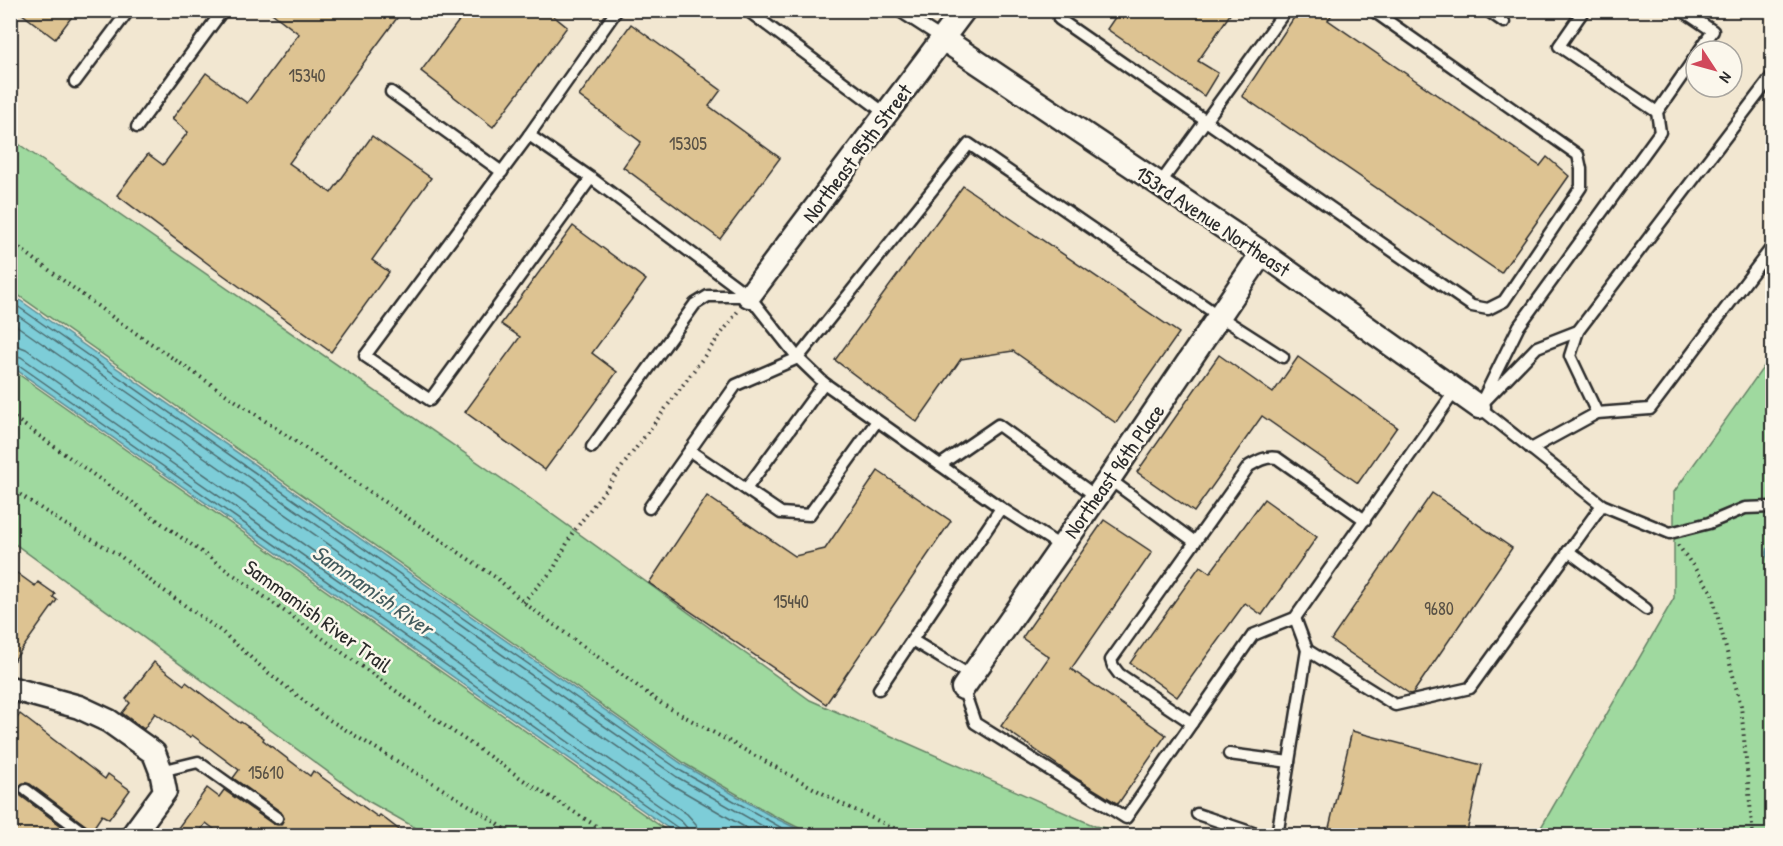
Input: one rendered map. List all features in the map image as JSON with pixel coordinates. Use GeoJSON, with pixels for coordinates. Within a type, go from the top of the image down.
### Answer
{"type":"FeatureCollection","features":[{"type":"Feature","properties":{"kind":"street","name":"Northeast 95th Street"},"geometry":{"type":"LineString","coordinates":[[748,296],[964,10]]}},
{"type":"Feature","properties":{"kind":"street","name":"153rd Avenue Northeast"},"geometry":{"type":"LineString","coordinates":[[943,39],[1262,253],[1479,407]]}},
{"type":"Feature","properties":{"kind":"street","name":"Northeast 96th Place"},"geometry":{"type":"LineString","coordinates":[[967,682],[1103,488],[1262,253]]}},
{"type":"Feature","properties":{"kind":"street"},"geometry":{"type":"LineString","coordinates":[[10,688],[79,707],[109,721],[154,753],[165,790],[132,836]]}},
{"type":"Feature","properties":{"kind":"lane"},"geometry":{"type":"LineString","coordinates":[[75,82],[129,10]]}},
{"type":"Feature","properties":{"kind":"lane"},"geometry":{"type":"LineString","coordinates":[[137,127],[223,10]]}},
{"type":"Feature","properties":{"kind":"lane"},"geometry":{"type":"LineString","coordinates":[[591,178],[430,400],[365,356],[529,135],[617,10]]}},
{"type":"Feature","properties":{"kind":"lane"},"geometry":{"type":"LineString","coordinates":[[747,10],[886,114]]}},
{"type":"Feature","properties":{"kind":"lane"},"geometry":{"type":"LineString","coordinates":[[898,10],[943,39]]}},
{"type":"Feature","properties":{"kind":"lane"},"geometry":{"type":"LineString","coordinates":[[1064,10],[1059,19],[1205,122],[1472,306],[1488,309],[1504,301],[1581,187],[1578,155],[1372,10]]}},
{"type":"Feature","properties":{"kind":"lane"},"geometry":{"type":"LineString","coordinates":[[1160,185],[1286,10]]}},
{"type":"Feature","properties":{"kind":"lane"},"geometry":{"type":"LineString","coordinates":[[1487,10],[1504,22]]}},
{"type":"Feature","properties":{"kind":"lane"},"geometry":{"type":"LineString","coordinates":[[1584,10],[1559,46],[1658,112]]}},
{"type":"Feature","properties":{"kind":"lane"},"geometry":{"type":"LineString","coordinates":[[1682,10],[1713,31],[1707,39]]}},
{"type":"Feature","properties":{"kind":"lane"},"geometry":{"type":"LineString","coordinates":[[1479,407],[1519,326],[1660,132],[1658,112],[1684,74]]}},
{"type":"Feature","properties":{"kind":"lane"},"geometry":{"type":"LineString","coordinates":[[1597,413],[1570,356],[1578,331],[1773,76]]}},
{"type":"Feature","properties":{"kind":"lane"},"geometry":{"type":"LineString","coordinates":[[391,92],[502,172]]}},
{"type":"Feature","properties":{"kind":"lane"},"geometry":{"type":"LineString","coordinates":[[529,135],[591,178],[748,296],[798,358],[824,383],[1002,508],[1062,547]]}},
{"type":"Feature","properties":{"kind":"lane"},"geometry":{"type":"LineString","coordinates":[[649,508],[736,385],[798,358],[969,144],[1219,316],[1283,357]]}},
{"type":"Feature","properties":{"kind":"lane"},"geometry":{"type":"LineString","coordinates":[[1531,449],[1597,413],[1650,409],[1773,248]]}},
{"type":"Feature","properties":{"kind":"lane"},"geometry":{"type":"LineString","coordinates":[[592,447],[695,304],[708,296],[748,296]]}},
{"type":"Feature","properties":{"kind":"lane"},"geometry":{"type":"LineString","coordinates":[[1479,407],[1538,347],[1578,331]]}},
{"type":"Feature","properties":{"kind":"lane"},"geometry":{"type":"LineString","coordinates":[[746,489],[824,383]]}},
{"type":"Feature","properties":{"kind":"lane"},"geometry":{"type":"LineString","coordinates":[[912,640],[967,682],[975,723],[1126,818],[1253,635],[1295,618],[1455,391]]}},
{"type":"Feature","properties":{"kind":"lane"},"geometry":{"type":"LineString","coordinates":[[1479,407],[1602,505],[1670,533],[1709,523],[1745,508],[1773,507]]}},
{"type":"Feature","properties":{"kind":"lane"},"geometry":{"type":"LineString","coordinates":[[690,451],[780,513],[809,515],[877,421]]}},
{"type":"Feature","properties":{"kind":"lane"},"geometry":{"type":"LineString","coordinates":[[940,465],[998,425],[1195,542]]}},
{"type":"Feature","properties":{"kind":"lane"},"geometry":{"type":"LineString","coordinates":[[1192,723],[1119,674],[1111,660],[1249,466],[1263,458],[1277,458],[1365,520]]}},
{"type":"Feature","properties":{"kind":"lane"},"geometry":{"type":"LineString","coordinates":[[1308,650],[1395,705],[1470,688],[1602,505]]}},
{"type":"Feature","properties":{"kind":"lane"},"geometry":{"type":"LineString","coordinates":[[879,689],[1002,508]]}},
{"type":"Feature","properties":{"kind":"lane"},"geometry":{"type":"LineString","coordinates":[[1568,551],[1646,609]]}},
{"type":"Feature","properties":{"kind":"lane"},"geometry":{"type":"LineString","coordinates":[[1277,836],[1308,650],[1295,618]]}},
{"type":"Feature","properties":{"kind":"lane"},"geometry":{"type":"LineString","coordinates":[[1229,753],[1289,762]]}},
{"type":"Feature","properties":{"kind":"lane"},"geometry":{"type":"LineString","coordinates":[[161,771],[198,762],[277,818]]}},
{"type":"Feature","properties":{"kind":"lane"},"geometry":{"type":"LineString","coordinates":[[26,790],[88,836]]}},
{"type":"Feature","properties":{"kind":"lane"},"geometry":{"type":"LineString","coordinates":[[1197,814],[1262,836]]}},
{"type":"Feature","properties":{"kind":"path"},"geometry":{"type":"LineString","coordinates":[[10,241],[115,319],[498,579],[523,602],[662,704],[842,804],[911,836]]}},
{"type":"Feature","properties":{"kind":"path"},"geometry":{"type":"LineString","coordinates":[[523,602],[553,570],[572,534],[748,296]]}},
{"type":"Feature","properties":{"kind":"path","name":"Sammamish River Trail"},"geometry":{"type":"LineString","coordinates":[[10,415],[445,726],[525,781],[612,836]]}},
{"type":"Feature","properties":{"kind":"path"},"geometry":{"type":"LineString","coordinates":[[10,488],[63,523],[119,555],[152,582],[222,632],[323,716],[485,815],[515,836]]}},
{"type":"Feature","properties":{"kind":"path"},"geometry":{"type":"LineString","coordinates":[[1670,533],[1711,591],[1741,706],[1753,836]]}},
{"type":"Feature","properties":{"kind":"green space"},"geometry":{"type":"Polygon","coordinates":[[[10,138],[528,497],[810,700],[1095,826],[1139,835],[813,835],[771,814],[687,765],[11,290],[10,138]]]}},
{"type":"Feature","properties":{"kind":"green space"},"geometry":{"type":"Polygon","coordinates":[[[1772,355],[1772,835],[1536,836],[1674,598],[1674,492],[1772,355]]]}},
{"type":"Feature","properties":{"kind":"green space"},"geometry":{"type":"Polygon","coordinates":[[[11,369],[673,835],[428,835],[368,801],[11,541],[11,369]]]}},
{"type":"Feature","properties":{"kind":"water","name":"Sammamish River"},"geometry":{"type":"Polygon","coordinates":[[[11,294],[685,766],[771,816],[810,835],[679,836],[11,366],[11,294]]]}},
{"type":"Feature","properties":{"kind":"building"},"geometry":{"type":"Polygon","coordinates":[[[17,10],[77,10],[55,39],[17,10]]]}},
{"type":"Feature","properties":{"kind":"building"},"geometry":{"type":"Polygon","coordinates":[[[268,10],[403,10],[289,163],[331,193],[372,136],[431,178],[372,260],[389,272],[331,352],[117,195],[148,154],[163,165],[188,132],[172,119],[206,73],[247,103],[299,34],[268,10]]]}},
{"type":"Feature","properties":{"kind":"building"},"geometry":{"type":"Polygon","coordinates":[[[467,10],[546,10],[567,27],[493,127],[421,71],[467,10]]]}},
{"type":"Feature","properties":{"kind":"building"},"geometry":{"type":"Polygon","coordinates":[[[1120,10],[1233,10],[1198,61],[1218,73],[1204,96],[1107,29],[1120,10]]]}},
{"type":"Feature","properties":{"kind":"building"},"geometry":{"type":"Polygon","coordinates":[[[1299,10],[1335,10],[1328,20],[1540,166],[1547,157],[1569,176],[1501,273],[1242,96],[1299,10]]]}},
{"type":"Feature","properties":{"kind":"building"},"geometry":{"type":"Polygon","coordinates":[[[631,24],[721,90],[709,106],[780,158],[720,239],[623,167],[641,142],[579,96],[631,24]]]}},
{"type":"Feature","properties":{"kind":"building"},"geometry":{"type":"Polygon","coordinates":[[[963,186],[1179,333],[1116,423],[1013,351],[961,359],[917,422],[835,360],[963,186]]]}},
{"type":"Feature","properties":{"kind":"building"},"geometry":{"type":"Polygon","coordinates":[[[573,226],[646,280],[592,353],[617,372],[545,470],[465,412],[520,337],[501,324],[573,226]]]}},
{"type":"Feature","properties":{"kind":"building"},"geometry":{"type":"Polygon","coordinates":[[[1219,355],[1273,393],[1298,357],[1397,427],[1358,483],[1262,416],[1194,512],[1137,472],[1219,355]]]}},
{"type":"Feature","properties":{"kind":"building"},"geometry":{"type":"Polygon","coordinates":[[[878,471],[951,521],[826,704],[649,583],[707,496],[795,556],[825,549],[878,471]]]}},
{"type":"Feature","properties":{"kind":"building"},"geometry":{"type":"Polygon","coordinates":[[[1432,493],[1512,548],[1413,693],[1410,694],[1331,640],[1432,493]]]}},
{"type":"Feature","properties":{"kind":"building"},"geometry":{"type":"Polygon","coordinates":[[[1264,499],[1317,537],[1262,615],[1245,603],[1177,697],[1130,663],[1200,566],[1210,573],[1264,499]]]}},
{"type":"Feature","properties":{"kind":"building"},"geometry":{"type":"Polygon","coordinates":[[[1104,520],[1152,552],[1071,669],[1166,735],[1118,804],[1001,726],[1049,657],[1022,638],[1104,520]]]}},
{"type":"Feature","properties":{"kind":"building"},"geometry":{"type":"Polygon","coordinates":[[[10,568],[35,586],[38,582],[55,594],[53,597],[57,600],[10,666],[10,568]]]}},
{"type":"Feature","properties":{"kind":"building"},"geometry":{"type":"Polygon","coordinates":[[[154,662],[184,685],[186,682],[240,723],[264,738],[263,740],[310,776],[313,771],[378,817],[380,815],[407,836],[223,836],[206,823],[196,836],[172,836],[207,788],[219,797],[224,790],[273,824],[281,825],[284,818],[281,812],[233,778],[239,770],[192,735],[190,738],[155,713],[144,729],[122,713],[130,703],[126,699],[154,662]]]}},
{"type":"Feature","properties":{"kind":"building"},"geometry":{"type":"Polygon","coordinates":[[[20,714],[105,779],[108,774],[130,790],[109,819],[102,815],[92,830],[30,784],[23,783],[19,789],[21,796],[75,836],[20,836],[10,829],[10,727],[20,714]]]}},
{"type":"Feature","properties":{"kind":"building"},"geometry":{"type":"Polygon","coordinates":[[[1352,731],[1482,765],[1466,836],[1327,836],[1352,731]]]}},
{"type":"Feature","properties":{"kind":"waterway"},"geometry":{"type":"LineString","coordinates":[[1772,543],[1769,554],[1772,562]]}}]}
